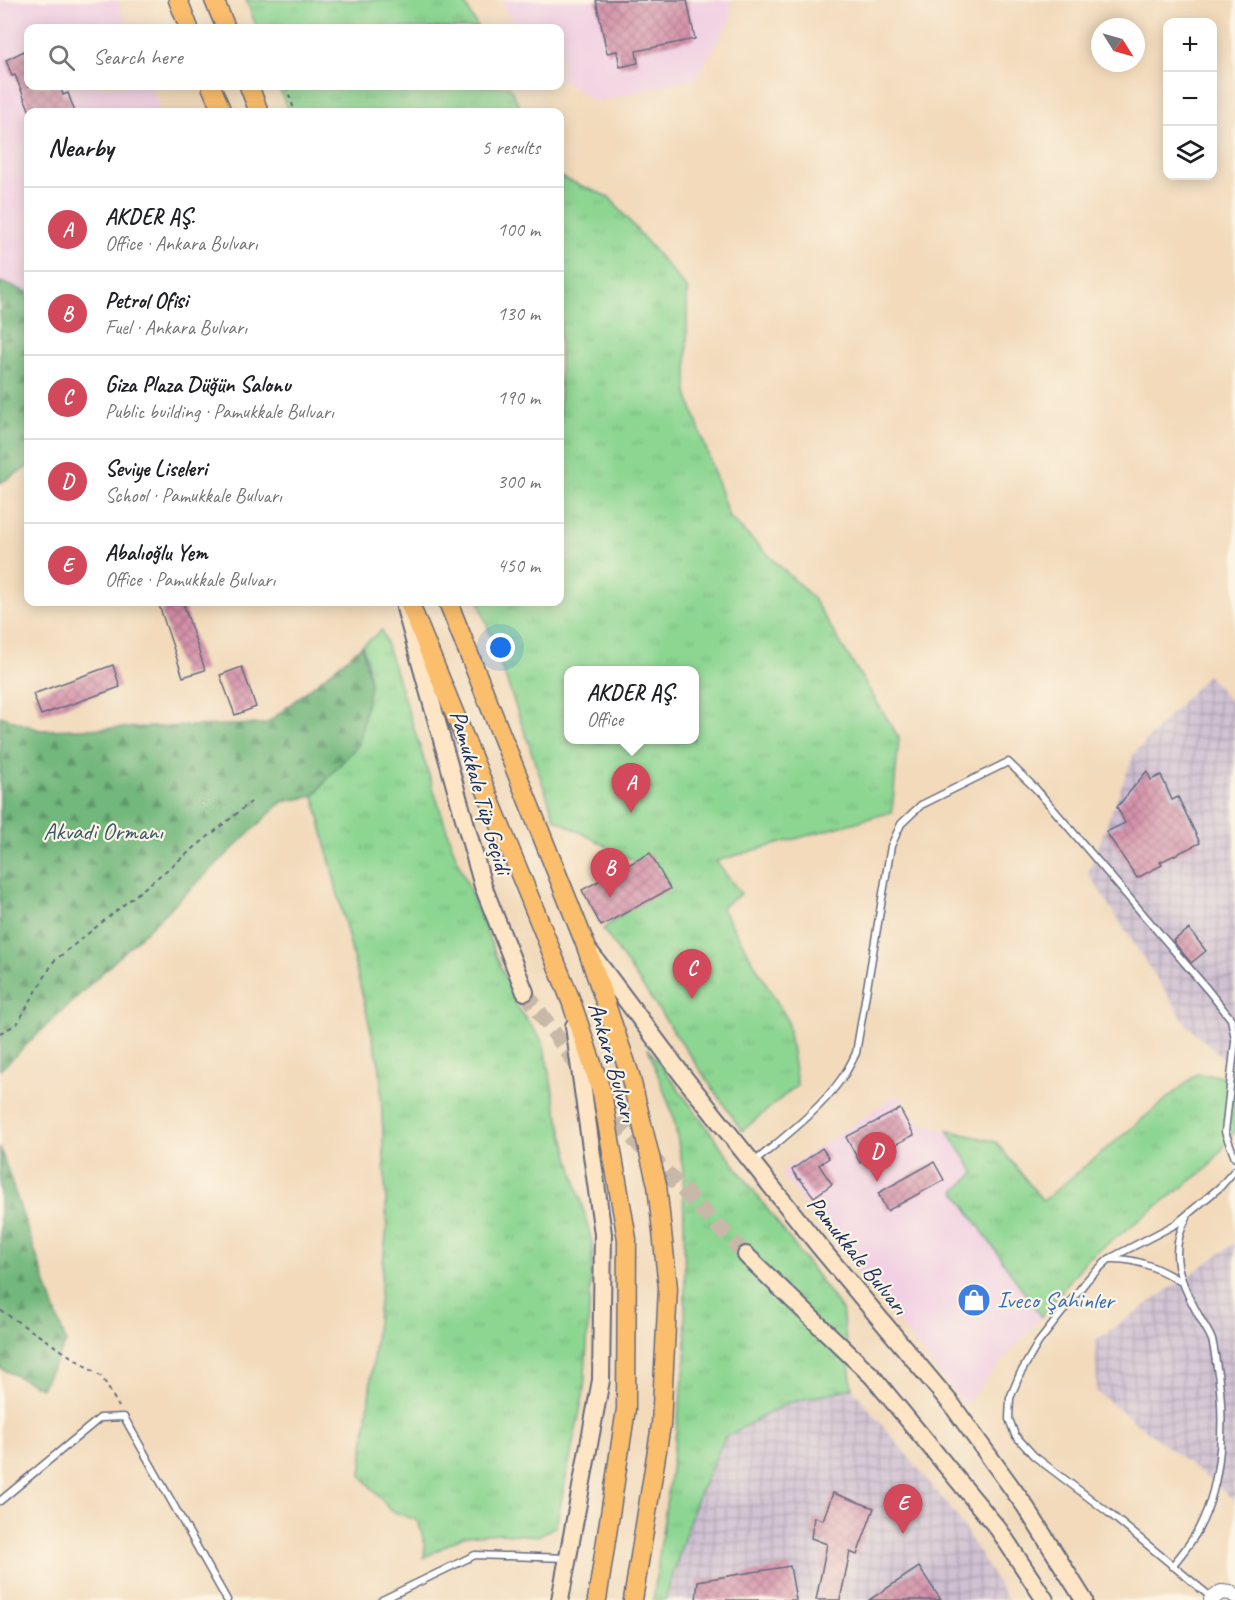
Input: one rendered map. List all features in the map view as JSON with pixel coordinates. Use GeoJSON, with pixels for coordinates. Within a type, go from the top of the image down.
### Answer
{"type":"FeatureCollection","features":[{"type":"Feature","properties":{"kind":"main road"},"geometry":{"type":"LineString","coordinates":[[178,0],[187,24]]}},
{"type":"Feature","properties":{"kind":"main road"},"geometry":{"type":"LineString","coordinates":[[214,0],[224,24]]}},
{"type":"Feature","properties":{"kind":"main road"},"geometry":{"type":"LineString","coordinates":[[213,90],[220,108]]}},
{"type":"Feature","properties":{"kind":"main road"},"geometry":{"type":"LineString","coordinates":[[251,90],[257,108]]}},
{"type":"Feature","properties":{"kind":"main road","name":"Pamukkale Tüp Geçidi"},"geometry":{"type":"LineString","coordinates":[[404,606],[483,886],[525,992]]}},
{"type":"Feature","properties":{"kind":"main road","name":"Ankara Bulvarı"},"geometry":{"type":"LineString","coordinates":[[411,606],[571,1001],[603,1093],[627,1239],[626,1409],[597,1600]]}},
{"type":"Feature","properties":{"kind":"main road","name":"Ankara Bulvarı"},"geometry":{"type":"LineString","coordinates":[[450,606],[586,946],[630,1075],[654,1174],[668,1288],[661,1425],[633,1600]]}},
{"type":"Feature","properties":{"kind":"main road","name":"Pamukkale Bulvarı"},"geometry":{"type":"LineString","coordinates":[[586,946],[683,1076],[819,1246],[952,1405],[1025,1506],[1084,1600]]}},
{"type":"Feature","properties":{"kind":"main road"},"geometry":{"type":"LineString","coordinates":[[560,1600],[601,1380],[603,1245],[571,1001]]}},
{"type":"Feature","properties":{"kind":"main road"},"geometry":{"type":"LineString","coordinates":[[746,1255],[872,1376],[999,1530],[1045,1600]]}},
{"type":"Feature","properties":{"kind":"street"},"geometry":{"type":"LineString","coordinates":[[1212,1599],[1221,1592],[1234,1592]]}},
{"type":"Feature","properties":{"kind":"lane"},"geometry":{"type":"LineString","coordinates":[[753,1163],[793,1130],[823,1101],[843,1077],[856,1053],[891,846],[901,824],[921,805],[1008,762],[1036,789],[1231,1019],[1235,1040],[1225,1132],[1235,1158]]}},
{"type":"Feature","properties":{"kind":"lane"},"geometry":{"type":"LineString","coordinates":[[1212,1599],[1109,1513],[1034,1456],[1015,1435],[1009,1419],[1010,1398],[1020,1374],[1038,1343],[1088,1280],[1109,1259],[1176,1224],[1221,1187],[1235,1170]]}},
{"type":"Feature","properties":{"kind":"lane"},"geometry":{"type":"LineString","coordinates":[[1172,1566],[1188,1547],[1200,1526],[1218,1467],[1222,1427],[1222,1401],[1212,1340],[1183,1283],[1176,1262],[1177,1242],[1190,1212]]}},
{"type":"Feature","properties":{"kind":"lane"},"geometry":{"type":"LineString","coordinates":[[1109,1259],[1136,1261],[1183,1283]]}},
{"type":"Feature","properties":{"kind":"lane"},"geometry":{"type":"LineString","coordinates":[[0,1501],[100,1418],[124,1417],[227,1600]]}},
{"type":"Feature","properties":{"kind":"lane"},"geometry":{"type":"LineString","coordinates":[[382,1600],[475,1555],[567,1558]]}},
{"type":"Feature","properties":{"kind":"path"},"geometry":{"type":"LineString","coordinates":[[287,90],[294,108]]}},
{"type":"Feature","properties":{"kind":"path"},"geometry":{"type":"LineString","coordinates":[[0,1033],[17,1024],[54,961],[251,802]]}},
{"type":"Feature","properties":{"kind":"path"},"geometry":{"type":"LineString","coordinates":[[0,1310],[102,1377],[124,1417]]}},
{"type":"Feature","properties":{"kind":"shaded area"},"geometry":{"type":"Polygon","coordinates":[[[0,0],[117,0],[126,24],[24,24],[24,90],[152,90],[159,108],[24,108],[24,291],[0,282],[0,0]]]}},
{"type":"Feature","properties":{"kind":"shaded area"},"geometry":{"type":"Polygon","coordinates":[[[500,0],[731,0],[731,20],[696,78],[596,102],[564,82],[564,24],[514,24],[500,0]]]}},
{"type":"Feature","properties":{"kind":"shaded area"},"geometry":{"type":"Polygon","coordinates":[[[1207,675],[1235,706],[1235,1069],[1187,1025],[1088,873],[1134,754],[1207,675]]]}},
{"type":"Feature","properties":{"kind":"shaded area"},"geometry":{"type":"Polygon","coordinates":[[[898,1094],[916,1122],[947,1130],[975,1174],[955,1191],[1041,1317],[964,1405],[780,1173],[898,1094]]]}},
{"type":"Feature","properties":{"kind":"shaded area"},"geometry":{"type":"Polygon","coordinates":[[[1235,1243],[1235,1500],[1097,1392],[1095,1341],[1235,1243]]]}},
{"type":"Feature","properties":{"kind":"shaded area"},"geometry":{"type":"Polygon","coordinates":[[[852,1388],[956,1515],[1008,1600],[665,1600],[695,1503],[725,1437],[788,1403],[852,1388]]]}},
{"type":"Feature","properties":{"kind":"green space"},"geometry":{"type":"Polygon","coordinates":[[[246,0],[463,0],[476,24],[255,24],[246,0]]]}},
{"type":"Feature","properties":{"kind":"green space"},"geometry":{"type":"Polygon","coordinates":[[[280,90],[511,90],[521,108],[287,108],[280,90]]]}},
{"type":"Feature","properties":{"kind":"green space"},"geometry":{"type":"Polygon","coordinates":[[[564,179],[609,197],[687,289],[687,393],[729,517],[812,597],[899,738],[892,812],[716,861],[741,894],[721,907],[787,1019],[797,1085],[742,1131],[603,929],[669,879],[555,819],[480,606],[564,606],[564,179]]]}},
{"type":"Feature","properties":{"kind":"green space"},"geometry":{"type":"Polygon","coordinates":[[[0,282],[24,291],[24,469],[0,483],[0,282]]]}},
{"type":"Feature","properties":{"kind":"green space"},"geometry":{"type":"Polygon","coordinates":[[[382,630],[452,846],[516,1005],[543,1042],[556,1107],[593,1246],[584,1391],[556,1526],[538,1536],[501,1533],[463,1536],[424,1558],[425,1544],[418,1521],[390,1510],[361,1475],[387,1226],[380,1068],[314,796],[359,744],[370,684],[367,660],[362,646],[382,630]]]}},
{"type":"Feature","properties":{"kind":"green space","name":"Akvadi Ormanı"},"geometry":{"type":"Polygon","coordinates":[[[362,646],[370,684],[359,744],[314,796],[282,802],[0,1070],[0,716],[40,730],[266,724],[362,646]]]}},
{"type":"Feature","properties":{"kind":"green space"},"geometry":{"type":"Polygon","coordinates":[[[648,1048],[842,1310],[852,1388],[788,1403],[725,1437],[695,1503],[665,1600],[653,1600],[686,1358],[683,1169],[673,1115],[648,1048]]]}},
{"type":"Feature","properties":{"kind":"green space"},"geometry":{"type":"Polygon","coordinates":[[[1197,1074],[1235,1077],[1235,1131],[1209,1167],[1086,1260],[1041,1317],[955,1191],[975,1173],[947,1130],[996,1142],[1043,1201],[1197,1074]]]}},
{"type":"Feature","properties":{"kind":"green space"},"geometry":{"type":"Polygon","coordinates":[[[0,1148],[66,1343],[41,1388],[0,1368],[0,1148]]]}},
{"type":"Feature","properties":{"kind":"building"},"geometry":{"type":"Polygon","coordinates":[[[596,0],[687,0],[695,39],[636,51],[638,63],[620,67],[617,51],[607,53],[596,0]]]}},
{"type":"Feature","properties":{"kind":"building"},"geometry":{"type":"Polygon","coordinates":[[[24,51],[24,90],[61,90],[63,95],[68,93],[74,108],[28,108],[15,75],[12,76],[6,60],[24,51]]]}},
{"type":"Feature","properties":{"kind":"building"},"geometry":{"type":"Polygon","coordinates":[[[159,606],[184,606],[205,670],[183,677],[159,606]]]}},
{"type":"Feature","properties":{"kind":"building"},"geometry":{"type":"Polygon","coordinates":[[[113,665],[120,687],[41,715],[33,694],[113,665]]]}},
{"type":"Feature","properties":{"kind":"building"},"geometry":{"type":"Polygon","coordinates":[[[242,667],[256,707],[235,715],[220,675],[242,667]]]}},
{"type":"Feature","properties":{"kind":"building"},"geometry":{"type":"Polygon","coordinates":[[[1147,771],[1151,780],[1161,775],[1172,800],[1178,797],[1200,843],[1160,862],[1162,865],[1137,878],[1106,832],[1125,823],[1117,807],[1147,771]]]}},
{"type":"Feature","properties":{"kind":"building"},"geometry":{"type":"Polygon","coordinates":[[[650,853],[670,889],[601,926],[582,890],[650,853]]]}},
{"type":"Feature","properties":{"kind":"building"},"geometry":{"type":"Polygon","coordinates":[[[1189,929],[1206,951],[1191,963],[1173,941],[1189,929]]]}},
{"type":"Feature","properties":{"kind":"building"},"geometry":{"type":"Polygon","coordinates":[[[900,1109],[914,1135],[860,1163],[846,1137],[900,1109]]]}},
{"type":"Feature","properties":{"kind":"building"},"geometry":{"type":"Polygon","coordinates":[[[822,1148],[829,1158],[819,1165],[832,1184],[814,1197],[792,1170],[822,1148]]]}},
{"type":"Feature","properties":{"kind":"building"},"geometry":{"type":"Polygon","coordinates":[[[934,1162],[944,1180],[887,1211],[878,1193],[934,1162]]]}},
{"type":"Feature","properties":{"kind":"building"},"geometry":{"type":"Polygon","coordinates":[[[833,1493],[874,1508],[857,1555],[850,1552],[840,1600],[816,1600],[827,1544],[811,1538],[814,1517],[823,1520],[833,1493]]]}},
{"type":"Feature","properties":{"kind":"building"},"geometry":{"type":"Polygon","coordinates":[[[790,1566],[796,1600],[696,1600],[698,1581],[790,1566]]]}},
{"type":"Feature","properties":{"kind":"building"},"geometry":{"type":"Polygon","coordinates":[[[919,1567],[941,1600],[869,1600],[919,1567]]]}},
{"type":"Feature","properties":{"kind":"tunnel"},"geometry":{"type":"LineString","coordinates":[[525,992],[582,1072]]}},
{"type":"Feature","properties":{"kind":"tunnel"},"geometry":{"type":"LineString","coordinates":[[603,1100],[626,1131],[746,1255]]}},
{"type":"Feature","properties":{"kind":"place","name":"AKDER AŞ."},"geometry":{"type":"Point","coordinates":[631,813]}},
{"type":"Feature","properties":{"kind":"place","name":"Petrol Ofisi"},"geometry":{"type":"Point","coordinates":[610,898]}},
{"type":"Feature","properties":{"kind":"place","name":"Giza Plaza Düğün Salonu"},"geometry":{"type":"Point","coordinates":[692,999]}},
{"type":"Feature","properties":{"kind":"place","name":"Seviye Liseleri"},"geometry":{"type":"Point","coordinates":[877,1182]}},
{"type":"Feature","properties":{"kind":"place","name":"Iveco Şahinler"},"geometry":{"type":"Point","coordinates":[974,1300]}},
{"type":"Feature","properties":{"kind":"place","name":"Abalıoğlu Yem"},"geometry":{"type":"Point","coordinates":[903,1534]}}]}
